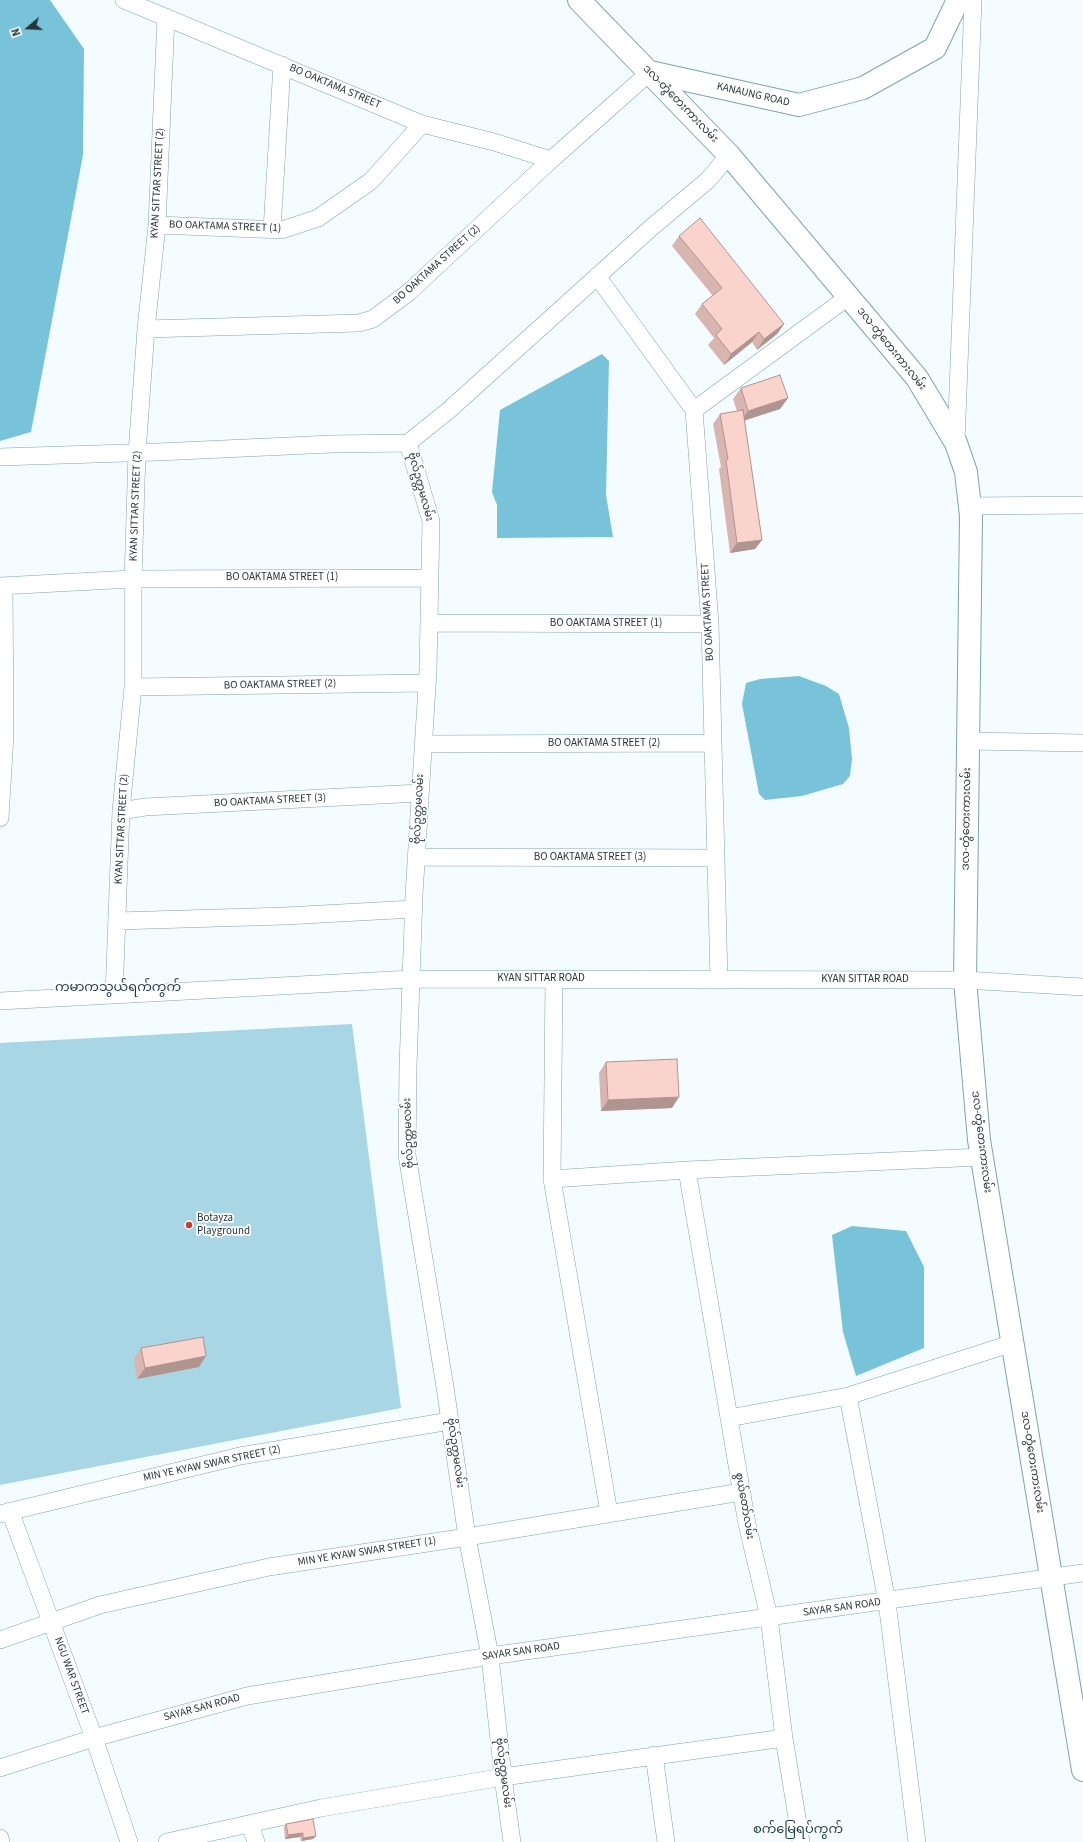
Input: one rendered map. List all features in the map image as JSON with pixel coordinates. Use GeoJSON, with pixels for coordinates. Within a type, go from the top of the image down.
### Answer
{"type":"FeatureCollection","features":[{"type":"Feature","properties":{"kind":"main road","name":"ဒလ-တွံတေးကားလမ်း"},"geometry":{"type":"LineString","coordinates":[[579,0],[729,155],[917,378],[956,443],[966,472],[970,506],[965,980],[982,1157],[1083,1770]]}},
{"type":"Feature","properties":{"kind":"main road","name":"KANAUNG ROAD"},"geometry":{"type":"LineString","coordinates":[[650,72],[799,105],[863,88],[935,48],[958,0]]}},
{"type":"Feature","properties":{"kind":"street","name":"BO OAKTAMA STREET"},"geometry":{"type":"LineString","coordinates":[[124,0],[422,124],[494,142],[551,160]]}},
{"type":"Feature","properties":{"kind":"street"},"geometry":{"type":"LineString","coordinates":[[956,443],[972,0]]}},
{"type":"Feature","properties":{"kind":"street","name":"KYAN SITTAR STREET (2)"},"geometry":{"type":"LineString","coordinates":[[114,995],[121,810],[133,687],[133,579],[137,453],[146,329],[157,225],[166,17]]}},
{"type":"Feature","properties":{"kind":"street"},"geometry":{"type":"LineString","coordinates":[[272,230],[282,65]]}},
{"type":"Feature","properties":{"kind":"street","name":"BO OAKTAMA STREET (2)"},"geometry":{"type":"LineString","coordinates":[[146,329],[359,323],[373,319],[409,292],[551,160],[650,72]]}},
{"type":"Feature","properties":{"kind":"street","name":"BO OAKTAMA STREET (1)"},"geometry":{"type":"LineString","coordinates":[[157,225],[282,230],[318,218],[371,181],[422,124]]}},
{"type":"Feature","properties":{"kind":"street"},"geometry":{"type":"LineString","coordinates":[[0,457],[137,453],[332,444],[408,443],[449,410],[652,227],[708,180],[729,155]]}},
{"type":"Feature","properties":{"kind":"street"},"geometry":{"type":"LineString","coordinates":[[598,276],[694,410],[848,297]]}},
{"type":"Feature","properties":{"kind":"street","name":"BO OAKTAMA STREET"},"geometry":{"type":"LineString","coordinates":[[694,410],[710,624],[719,980]]}},
{"type":"Feature","properties":{"kind":"street","name":"ဗိုလ်ဥတ္တမလမ်း"},"geometry":{"type":"LineString","coordinates":[[408,443],[431,521],[427,683],[416,857],[411,979],[407,1155],[450,1421],[467,1537],[490,1656],[503,1777],[512,1842]]}},
{"type":"Feature","properties":{"kind":"street"},"geometry":{"type":"LineString","coordinates":[[970,506],[1083,505]]}},
{"type":"Feature","properties":{"kind":"street","name":"BO OAKTAMA STREET (1)"},"geometry":{"type":"LineString","coordinates":[[2,586],[133,579],[430,578]]}},
{"type":"Feature","properties":{"kind":"street"},"geometry":{"type":"LineString","coordinates":[[0,818],[5,735],[2,586]]}},
{"type":"Feature","properties":{"kind":"street","name":"BO OAKTAMA STREET (1)"},"geometry":{"type":"LineString","coordinates":[[429,623],[710,624]]}},
{"type":"Feature","properties":{"kind":"street","name":"BO OAKTAMA STREET (2)"},"geometry":{"type":"LineString","coordinates":[[133,687],[427,683]]}},
{"type":"Feature","properties":{"kind":"street"},"geometry":{"type":"LineString","coordinates":[[968,741],[1083,743]]}},
{"type":"Feature","properties":{"kind":"street","name":"BO OAKTAMA STREET (2)"},"geometry":{"type":"LineString","coordinates":[[423,744],[713,743]]}},
{"type":"Feature","properties":{"kind":"street","name":"BO OAKTAMA STREET (3)"},"geometry":{"type":"LineString","coordinates":[[121,810],[420,793]]}},
{"type":"Feature","properties":{"kind":"street","name":"BO OAKTAMA STREET (3)"},"geometry":{"type":"LineString","coordinates":[[416,857],[716,858]]}},
{"type":"Feature","properties":{"kind":"street"},"geometry":{"type":"LineString","coordinates":[[118,921],[285,916],[414,909]]}},
{"type":"Feature","properties":{"kind":"street","name":"KYAN SITTAR ROAD"},"geometry":{"type":"LineString","coordinates":[[0,1001],[411,979],[965,980],[1083,987]]}},
{"type":"Feature","properties":{"kind":"street"},"geometry":{"type":"LineString","coordinates":[[554,980],[552,1179],[609,1513]]}},
{"type":"Feature","properties":{"kind":"street"},"geometry":{"type":"LineString","coordinates":[[552,1179],[687,1170],[982,1157]]}},
{"type":"Feature","properties":{"kind":"street","name":"စွယ်တော်လမ်း"},"geometry":{"type":"LineString","coordinates":[[687,1170],[741,1492],[769,1617],[784,1738],[801,1842]]}},
{"type":"Feature","properties":{"kind":"street"},"geometry":{"type":"LineString","coordinates":[[729,1418],[848,1396],[1013,1343]]}},
{"type":"Feature","properties":{"kind":"street"},"geometry":{"type":"LineString","coordinates":[[848,1396],[887,1602],[917,1842]]}},
{"type":"Feature","properties":{"kind":"street","name":"MIN YE KYAW SWAR STREET (2)"},"geometry":{"type":"LineString","coordinates":[[5,1512],[240,1456],[450,1421]]}},
{"type":"Feature","properties":{"kind":"street","name":"MIN YE KYAW SWAR STREET (1)"},"geometry":{"type":"LineString","coordinates":[[0,1640],[100,1605],[269,1566],[467,1537],[741,1492]]}},
{"type":"Feature","properties":{"kind":"street","name":"NGU WAR STREET"},"geometry":{"type":"LineString","coordinates":[[5,1512],[52,1622],[94,1738],[129,1842]]}},
{"type":"Feature","properties":{"kind":"street","name":"SAYAR SAN ROAD"},"geometry":{"type":"LineString","coordinates":[[0,1768],[94,1738],[246,1696],[490,1656],[887,1602],[1083,1573]]}},
{"type":"Feature","properties":{"kind":"street"},"geometry":{"type":"LineString","coordinates":[[166,1842],[321,1808],[503,1777],[784,1738]]}},
{"type":"Feature","properties":{"kind":"street"},"geometry":{"type":"LineString","coordinates":[[654,1755],[666,1842]]}},
{"type":"Feature","properties":{"kind":"street"},"geometry":{"type":"LineString","coordinates":[[250,1824],[256,1842]]}},
{"type":"Feature","properties":{"kind":"street"},"geometry":{"type":"LineString","coordinates":[[0,1838],[1,1842]]}},
{"type":"Feature","properties":{"kind":"shaded area"},"geometry":{"type":"Polygon","coordinates":[[[0,0],[50,0],[84,49],[83,155],[31,432],[0,441],[0,0]]]}},
{"type":"Feature","properties":{"kind":"shaded area"},"geometry":{"type":"Polygon","coordinates":[[[602,354],[609,361],[606,495],[613,537],[497,538],[497,505],[492,492],[500,410],[602,354]]]}},
{"type":"Feature","properties":{"kind":"shaded area"},"geometry":{"type":"Polygon","coordinates":[[[799,676],[826,686],[839,694],[849,728],[852,759],[850,776],[843,784],[802,796],[765,800],[759,794],[742,704],[746,683],[760,679],[799,676]]]}},
{"type":"Feature","properties":{"kind":"shaded area","name":"Botayza Playground"},"geometry":{"type":"Polygon","coordinates":[[[352,1024],[401,1408],[0,1485],[0,1043],[352,1024]]]}},
{"type":"Feature","properties":{"kind":"shaded area"},"geometry":{"type":"Polygon","coordinates":[[[852,1226],[906,1231],[924,1267],[924,1348],[856,1376],[843,1332],[832,1235],[852,1226]]]}},
{"type":"Feature","properties":{"kind":"building"},"geometry":{"type":"Polygon","coordinates":[[[700,218],[784,324],[764,339],[759,332],[731,354],[716,335],[722,329],[702,304],[722,288],[679,236],[700,218]]]}},
{"type":"Feature","properties":{"kind":"building"},"geometry":{"type":"Polygon","coordinates":[[[780,375],[788,398],[748,411],[741,388],[780,375]]]}},
{"type":"Feature","properties":{"kind":"building"},"geometry":{"type":"Polygon","coordinates":[[[743,410],[762,540],[737,543],[726,460],[728,459],[720,414],[743,410]]]}},
{"type":"Feature","properties":{"kind":"building"},"geometry":{"type":"Polygon","coordinates":[[[677,1059],[679,1097],[608,1100],[606,1062],[677,1059]]]}},
{"type":"Feature","properties":{"kind":"building"},"geometry":{"type":"Polygon","coordinates":[[[203,1337],[206,1356],[145,1368],[141,1348],[203,1337]]]}},
{"type":"Feature","properties":{"kind":"building"},"geometry":{"type":"Polygon","coordinates":[[[313,1819],[316,1836],[303,1838],[303,1833],[288,1835],[286,1824],[313,1819]]]}},
{"type":"Feature","properties":{"kind":"place","name":"Botayza Playground"},"geometry":{"type":"Point","coordinates":[189,1225]}},
{"type":"Feature","properties":{"kind":"district","name":"ကမာကသွယ်ရက်ကွက်"},"geometry":{"type":"Point","coordinates":[118,988]}},
{"type":"Feature","properties":{"kind":"district","name":"စက်မြေရပ်ကွက်"},"geometry":{"type":"Point","coordinates":[798,1830]}}]}
